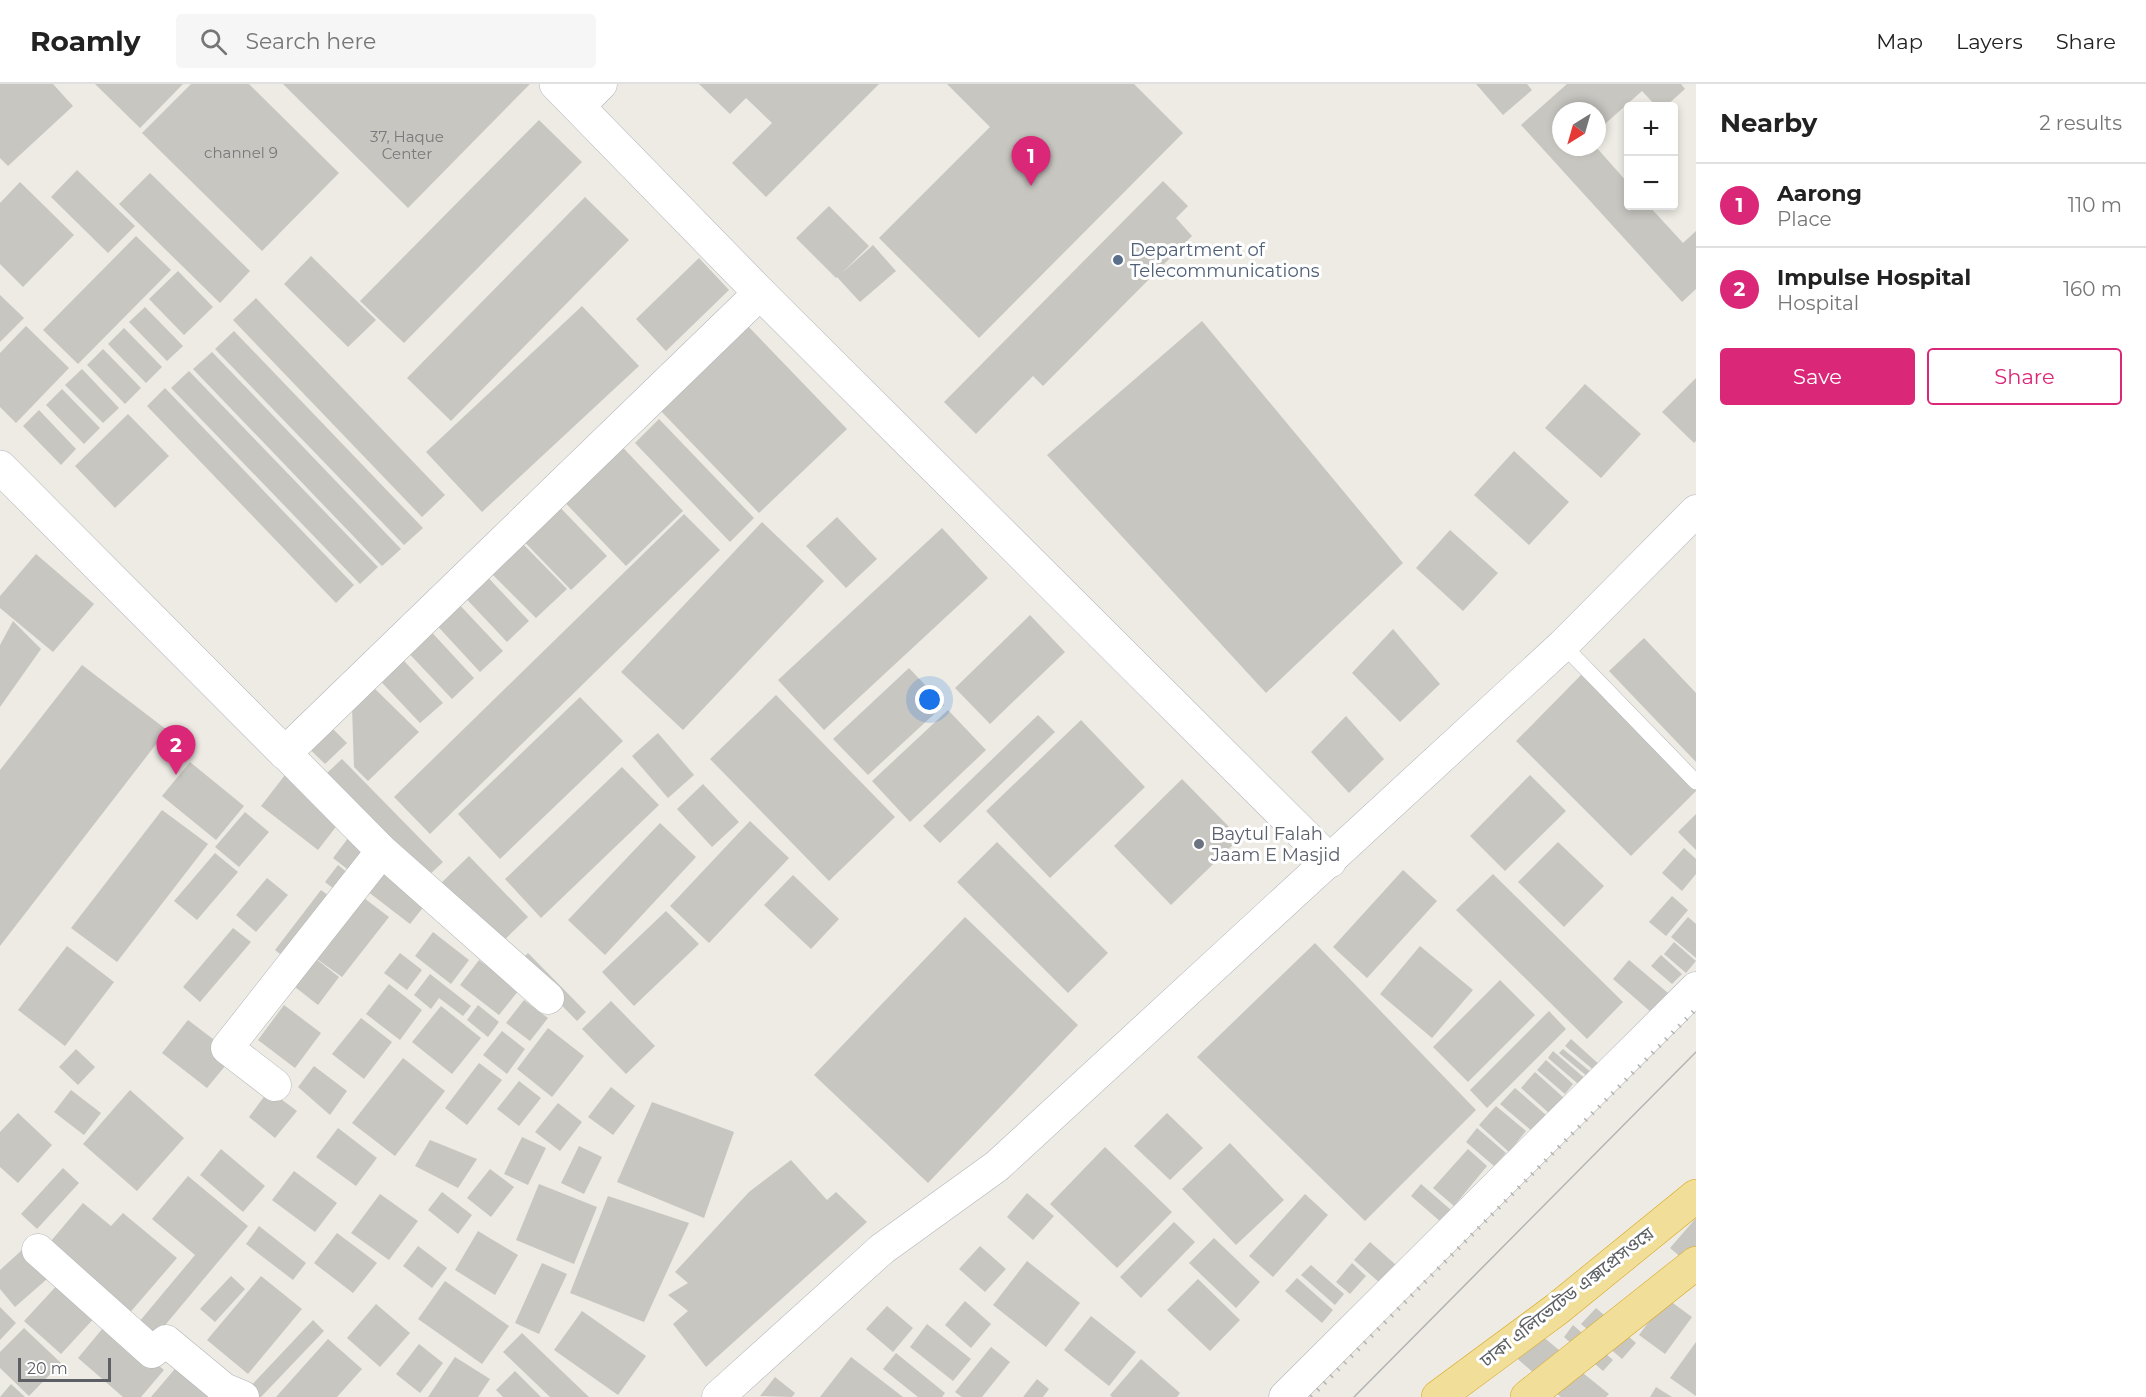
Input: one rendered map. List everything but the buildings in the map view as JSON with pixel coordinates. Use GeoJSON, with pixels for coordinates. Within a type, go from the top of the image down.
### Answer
{"type":"FeatureCollection","features":[{"type":"Feature","properties":{"kind":"highway","name":"ঢাকা এলিভেটেড এক্সপ্রেসওয়ে"},"geometry":{"type":"LineString","coordinates":[[1438,1397],[1557,1309],[1696,1196]]}},
{"type":"Feature","properties":{"kind":"highway"},"geometry":{"type":"LineString","coordinates":[[1527,1397],[1696,1263]]}},
{"type":"Feature","properties":{"kind":"street"},"geometry":{"type":"LineString","coordinates":[[555,84],[1330,861]]}},
{"type":"Feature","properties":{"kind":"street"},"geometry":{"type":"LineString","coordinates":[[578,107],[601,84]]}},
{"type":"Feature","properties":{"kind":"street"},"geometry":{"type":"LineString","coordinates":[[285,753],[760,292]]}},
{"type":"Feature","properties":{"kind":"street"},"geometry":{"type":"LineString","coordinates":[[0,467],[382,851],[548,998]]}},
{"type":"Feature","properties":{"kind":"street"},"geometry":{"type":"LineString","coordinates":[[718,1397],[882,1249],[997,1166],[1563,645],[1696,511]]}},
{"type":"Feature","properties":{"kind":"street"},"geometry":{"type":"LineString","coordinates":[[275,1085],[227,1048],[382,851]]}},
{"type":"Feature","properties":{"kind":"street"},"geometry":{"type":"LineString","coordinates":[[1285,1397],[1696,988]]}},
{"type":"Feature","properties":{"kind":"street"},"geometry":{"type":"LineString","coordinates":[[38,1250],[152,1352],[166,1341],[224,1389],[243,1397]]}},
{"type":"Feature","properties":{"kind":"lane"},"geometry":{"type":"LineString","coordinates":[[1563,645],[1696,782]]}},
{"type":"Feature","properties":{"kind":"tram line"},"geometry":{"type":"LineString","coordinates":[[1354,1397],[1696,1052]]}},
{"type":"Feature","properties":{"kind":"railway"},"geometry":{"type":"LineString","coordinates":[[1311,1397],[1696,1009]]}},
{"type":"Feature","properties":{"kind":"place","name":"Aarong"},"geometry":{"type":"Point","coordinates":[1031,186]}},
{"type":"Feature","properties":{"kind":"place","name":"Department of Telecommunications"},"geometry":{"type":"Point","coordinates":[1118,260]}},
{"type":"Feature","properties":{"kind":"place","name":"Impulse Hospital"},"geometry":{"type":"Point","coordinates":[176,775]}},
{"type":"Feature","properties":{"kind":"place","name":"Baytul Falah Jaam E Masjid"},"geometry":{"type":"Point","coordinates":[1199,844]}}]}
